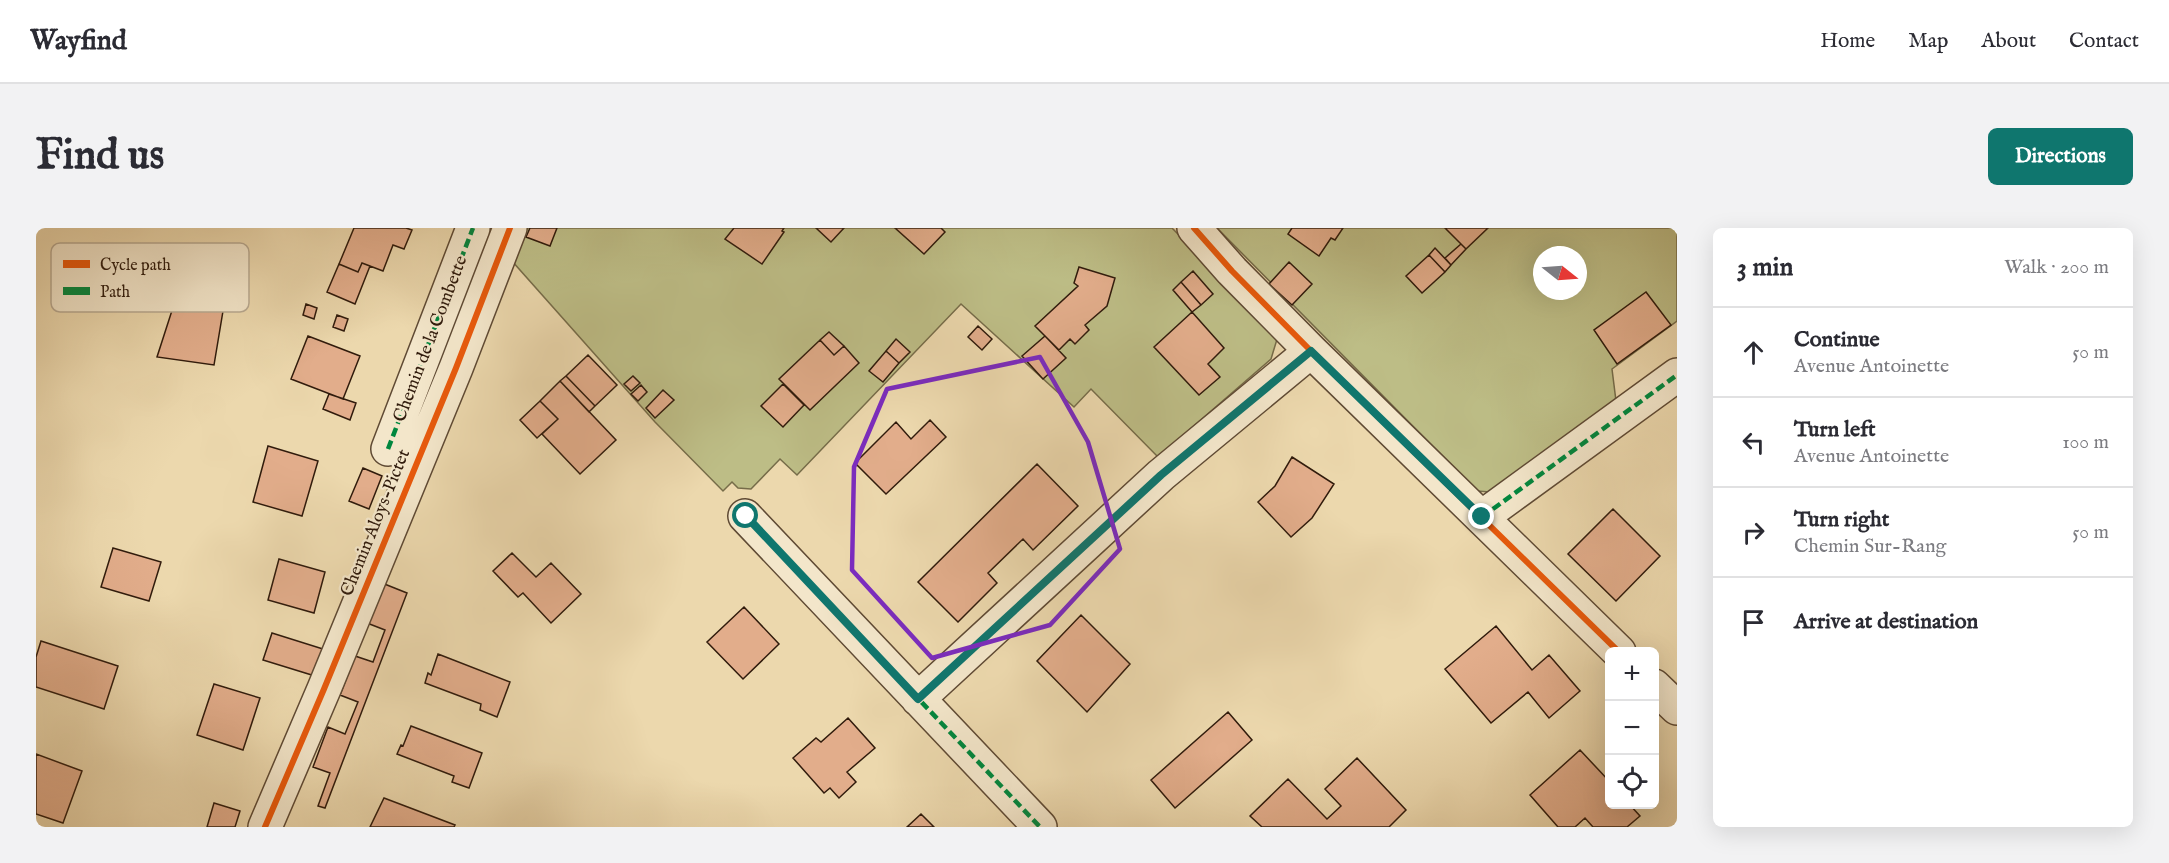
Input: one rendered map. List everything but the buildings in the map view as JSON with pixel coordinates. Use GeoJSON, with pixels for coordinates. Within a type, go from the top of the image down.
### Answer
{"type":"FeatureCollection","features":[{"type":"Feature","properties":{"kind":"street","name":"Chemin de la Combette"},"geometry":{"type":"LineString","coordinates":[[388,449],[473,228]]}},
{"type":"Feature","properties":{"kind":"street","name":"Chemin Aloys-Pictet"},"geometry":{"type":"LineString","coordinates":[[265,827],[442,401],[510,228]]}},
{"type":"Feature","properties":{"kind":"street"},"geometry":{"type":"LineString","coordinates":[[1194,228],[1232,271],[1311,351],[1615,647]]}},
{"type":"Feature","properties":{"kind":"street"},"geometry":{"type":"LineString","coordinates":[[918,699],[1161,475],[1311,351]]}},
{"type":"Feature","properties":{"kind":"street"},"geometry":{"type":"LineString","coordinates":[[1482,517],[1677,375]]}},
{"type":"Feature","properties":{"kind":"street"},"geometry":{"type":"LineString","coordinates":[[746,516],[1040,827]]}},
{"type":"Feature","properties":{"kind":"street"},"geometry":{"type":"LineString","coordinates":[[1659,691],[1677,708]]}},
{"type":"Feature","properties":{"kind":"highlighted area"},"geometry":{"type":"Polygon","coordinates":[[[1040,357],[1088,442],[1120,549],[1050,625],[932,658],[852,570],[854,467],[887,389],[1040,357]]]}},
{"type":"Feature","properties":{"kind":"green space"},"geometry":{"type":"Polygon","coordinates":[[[525,228],[1172,228],[1278,336],[1271,359],[1158,457],[1091,389],[1074,407],[961,304],[797,475],[780,459],[751,489],[738,488],[732,482],[723,491],[655,422],[512,261],[525,228]]]}},
{"type":"Feature","properties":{"kind":"green space"},"geometry":{"type":"Polygon","coordinates":[[[1217,228],[1677,228],[1677,321],[1612,369],[1616,401],[1490,492],[1477,491],[1217,228]]]}},
{"type":"Feature","properties":{"kind":"marked path"},"geometry":{"type":"LineString","coordinates":[[388,449],[473,228]]}},
{"type":"Feature","properties":{"kind":"marked path"},"geometry":{"type":"LineString","coordinates":[[1482,517],[1677,375]]}},
{"type":"Feature","properties":{"kind":"marked path"},"geometry":{"type":"LineString","coordinates":[[745,516],[1040,827]]}},
{"type":"Feature","properties":{"kind":"cycle path"},"geometry":{"type":"LineString","coordinates":[[265,827],[456,368],[510,228]]}},
{"type":"Feature","properties":{"kind":"cycle path"},"geometry":{"type":"LineString","coordinates":[[1194,228],[1232,271],[1311,351],[1614,647]]}},
{"type":"Feature","properties":{"kind":"cycle path"},"geometry":{"type":"LineString","coordinates":[[918,699],[1161,475],[1311,351]]}},
{"type":"Feature","properties":{"kind":"route"},"geometry":{"type":"LineString","coordinates":[[746,516],[918,699],[1161,475],[1311,351],[1482,517]]}}]}
